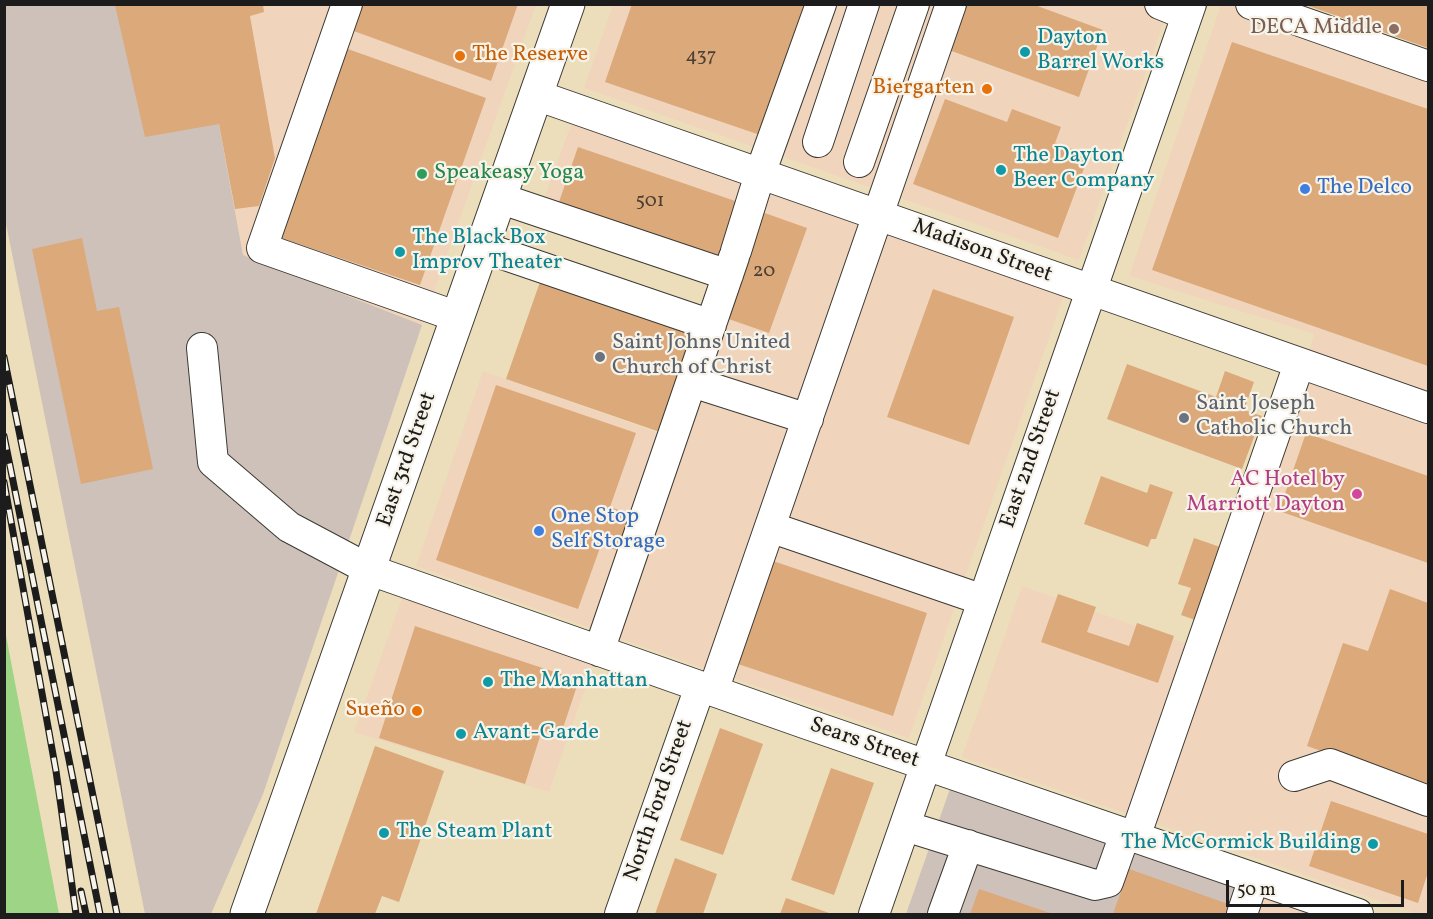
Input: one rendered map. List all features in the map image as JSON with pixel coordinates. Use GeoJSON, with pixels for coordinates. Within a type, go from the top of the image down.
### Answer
{"type":"FeatureCollection","features":[{"type":"Feature","properties":{"kind":"main road","name":"East 3rd Street"},"geometry":{"type":"LineString","coordinates":[[247,915],[568,4]]}},
{"type":"Feature","properties":{"kind":"street"},"geometry":{"type":"LineString","coordinates":[[347,4],[262,248],[458,317]]}},
{"type":"Feature","properties":{"kind":"street"},"geometry":{"type":"LineString","coordinates":[[599,651],[692,382],[760,174],[821,4]]}},
{"type":"Feature","properties":{"kind":"street"},"geometry":{"type":"LineString","coordinates":[[818,142],[864,4]]}},
{"type":"Feature","properties":{"kind":"street"},"geometry":{"type":"LineString","coordinates":[[859,162],[914,4]]}},
{"type":"Feature","properties":{"kind":"street","name":"North Ford Street"},"geometry":{"type":"LineString","coordinates":[[620,915],[770,527],[951,4]]}},
{"type":"Feature","properties":{"kind":"street"},"geometry":{"type":"LineString","coordinates":[[1160,4],[1189,10]]}},
{"type":"Feature","properties":{"kind":"street"},"geometry":{"type":"LineString","coordinates":[[1251,4],[1428,66]]}},
{"type":"Feature","properties":{"kind":"street","name":"East 2nd Street"},"geometry":{"type":"LineString","coordinates":[[874,915],[1189,10]]}},
{"type":"Feature","properties":{"kind":"street"},"geometry":{"type":"LineString","coordinates":[[853,39],[929,66]]}},
{"type":"Feature","properties":{"kind":"street","name":"Madison Street"},"geometry":{"type":"LineString","coordinates":[[536,94],[1428,408]]}},
{"type":"Feature","properties":{"kind":"street"},"geometry":{"type":"LineString","coordinates":[[499,198],[732,261]]}},
{"type":"Feature","properties":{"kind":"street"},"geometry":{"type":"LineString","coordinates":[[482,247],[711,325]]}},
{"type":"Feature","properties":{"kind":"street","name":"Sears Street"},"geometry":{"type":"LineString","coordinates":[[202,348],[213,462],[289,527],[370,570],[1358,915]]}},
{"type":"Feature","properties":{"kind":"street"},"geometry":{"type":"LineString","coordinates":[[905,825],[1095,885],[1108,882],[1130,835],[1299,364]]}},
{"type":"Feature","properties":{"kind":"street"},"geometry":{"type":"LineString","coordinates":[[692,382],[808,419]]}},
{"type":"Feature","properties":{"kind":"street"},"geometry":{"type":"LineString","coordinates":[[770,527],[983,600]]}},
{"type":"Feature","properties":{"kind":"street"},"geometry":{"type":"LineString","coordinates":[[1294,776],[1330,764],[1428,801]]}},
{"type":"Feature","properties":{"kind":"street"},"geometry":{"type":"LineString","coordinates":[[943,915],[968,845]]}},
{"type":"Feature","properties":{"kind":"street"},"geometry":{"type":"LineString","coordinates":[[1242,915],[1254,878]]}},
{"type":"Feature","properties":{"kind":"shaded area"},"geometry":{"type":"Polygon","coordinates":[[[4,5],[197,5],[243,255],[422,325],[263,794],[211,914],[145,914],[5,219],[4,5]]]}},
{"type":"Feature","properties":{"kind":"shaded area"},"geometry":{"type":"Polygon","coordinates":[[[197,5],[536,5],[422,325],[243,255],[197,5]]]}},
{"type":"Feature","properties":{"kind":"shaded area"},"geometry":{"type":"Polygon","coordinates":[[[613,5],[1170,5],[1079,260],[584,88],[613,5]]]}},
{"type":"Feature","properties":{"kind":"shaded area"},"geometry":{"type":"Polygon","coordinates":[[[1221,5],[1232,5],[1428,74],[1428,914],[1418,914],[962,757],[1022,586],[1196,647],[1297,393],[1314,334],[1129,276],[1221,5]]]}},
{"type":"Feature","properties":{"kind":"shaded area"},"geometry":{"type":"Polygon","coordinates":[[[571,124],[868,223],[1064,295],[909,738],[714,672],[416,566],[483,371],[676,439],[736,263],[545,197],[571,124]]]}},
{"type":"Feature","properties":{"kind":"shaded area"},"geometry":{"type":"Polygon","coordinates":[[[402,598],[594,663],[549,792],[354,732],[402,598]]]}},
{"type":"Feature","properties":{"kind":"shaded area"},"geometry":{"type":"Polygon","coordinates":[[[951,786],[1246,887],[1236,914],[906,914],[951,786]]]}},
{"type":"Feature","properties":{"kind":"shaded area"},"geometry":{"type":"Polygon","coordinates":[[[1246,887],[1321,914],[1236,914],[1246,887]]]}},
{"type":"Feature","properties":{"kind":"green space"},"geometry":{"type":"Polygon","coordinates":[[[4,625],[37,798],[59,914],[5,914],[4,625]]]}},
{"type":"Feature","properties":{"kind":"building"},"geometry":{"type":"Polygon","coordinates":[[[360,4],[518,4],[491,81],[351,30],[360,4]]]}},
{"type":"Feature","properties":{"kind":"building"},"geometry":{"type":"Polygon","coordinates":[[[632,4],[806,4],[760,135],[605,82],[632,4]]]}},
{"type":"Feature","properties":{"kind":"building","name":"Dayton Barrel Works"},"geometry":{"type":"Polygon","coordinates":[[[962,4],[1032,4],[1103,30],[1079,97],[946,49],[962,4]]]}},
{"type":"Feature","properties":{"kind":"building","name":"DECA Middle"},"geometry":{"type":"Polygon","coordinates":[[[1306,4],[1428,4],[1428,48],[1306,5],[1306,4]]]}},
{"type":"Feature","properties":{"kind":"building"},"geometry":{"type":"Polygon","coordinates":[[[115,5],[263,5],[264,12],[250,16],[275,158],[259,206],[235,209],[219,124],[145,137],[115,5]]]}},
{"type":"Feature","properties":{"kind":"building","name":"The Delco"},"geometry":{"type":"Polygon","coordinates":[[[1232,42],[1428,109],[1428,366],[1152,270],[1232,42]]]}},
{"type":"Feature","properties":{"kind":"building"},"geometry":{"type":"Polygon","coordinates":[[[345,48],[486,98],[420,285],[278,237],[345,48]]]}},
{"type":"Feature","properties":{"kind":"building","name":"The Dayton Beer Company"},"geometry":{"type":"Polygon","coordinates":[[[945,99],[1007,122],[1012,109],[1061,127],[1055,143],[1089,155],[1058,238],[913,184],[945,99]]]}},
{"type":"Feature","properties":{"kind":"building"},"geometry":{"type":"Polygon","coordinates":[[[578,147],[741,203],[722,258],[559,202],[578,147]]]}},
{"type":"Feature","properties":{"kind":"building"},"geometry":{"type":"Polygon","coordinates":[[[759,211],[807,228],[769,333],[720,316],[759,211]]]}},
{"type":"Feature","properties":{"kind":"building"},"geometry":{"type":"Polygon","coordinates":[[[82,238],[97,311],[119,307],[153,469],[81,484],[32,249],[82,238]]]}},
{"type":"Feature","properties":{"kind":"building","name":"Saint Johns United Church of Christ"},"geometry":{"type":"Polygon","coordinates":[[[540,282],[694,335],[660,432],[506,379],[540,282]]]}},
{"type":"Feature","properties":{"kind":"building"},"geometry":{"type":"Polygon","coordinates":[[[933,289],[1014,317],[969,445],[887,417],[933,289]]]}},
{"type":"Feature","properties":{"kind":"building","name":"Saint Joseph Catholic Church"},"geometry":{"type":"Polygon","coordinates":[[[1127,364],[1216,397],[1225,371],[1254,382],[1244,410],[1262,416],[1242,469],[1107,419],[1127,364]]]}},
{"type":"Feature","properties":{"kind":"building"},"geometry":{"type":"Polygon","coordinates":[[[496,385],[636,433],[610,507],[638,517],[625,553],[601,545],[578,609],[436,560],[496,385]]]}},
{"type":"Feature","properties":{"kind":"building","name":"AC Hotel by Marriott Dayton"},"geometry":{"type":"Polygon","coordinates":[[[1306,433],[1428,476],[1428,563],[1279,511],[1306,433]]]}},
{"type":"Feature","properties":{"kind":"building"},"geometry":{"type":"Polygon","coordinates":[[[1101,476],[1147,493],[1150,484],[1173,492],[1156,539],[1151,539],[1148,547],[1084,524],[1101,476]]]}},
{"type":"Feature","properties":{"kind":"building"},"geometry":{"type":"Polygon","coordinates":[[[1194,538],[1223,548],[1198,621],[1181,615],[1191,588],[1178,584],[1194,538]]]}},
{"type":"Feature","properties":{"kind":"building"},"geometry":{"type":"Polygon","coordinates":[[[767,559],[927,613],[893,716],[732,662],[767,559]]]}},
{"type":"Feature","properties":{"kind":"building"},"geometry":{"type":"Polygon","coordinates":[[[1390,589],[1428,603],[1428,789],[1307,746],[1343,643],[1368,651],[1390,589]]]}},
{"type":"Feature","properties":{"kind":"building"},"geometry":{"type":"Polygon","coordinates":[[[1058,594],[1096,607],[1087,632],[1129,646],[1137,623],[1174,636],[1158,683],[1041,642],[1058,594]]]}},
{"type":"Feature","properties":{"kind":"building"},"geometry":{"type":"Polygon","coordinates":[[[415,626],[579,680],[560,737],[542,730],[525,784],[379,738],[415,626]]]}},
{"type":"Feature","properties":{"kind":"building"},"geometry":{"type":"Polygon","coordinates":[[[720,728],[763,744],[723,855],[680,840],[720,728]]]}},
{"type":"Feature","properties":{"kind":"building","name":"The Steam Plant"},"geometry":{"type":"Polygon","coordinates":[[[375,746],[444,771],[399,902],[382,896],[375,914],[316,914],[375,746]]]}},
{"type":"Feature","properties":{"kind":"building"},"geometry":{"type":"Polygon","coordinates":[[[831,768],[874,783],[834,895],[791,880],[831,768]]]}},
{"type":"Feature","properties":{"kind":"building","name":"The McCormick Building"},"geometry":{"type":"Polygon","coordinates":[[[1331,801],[1428,834],[1428,872],[1418,903],[1309,866],[1331,801]]]}},
{"type":"Feature","properties":{"kind":"building"},"geometry":{"type":"Polygon","coordinates":[[[675,858],[717,874],[703,914],[655,914],[675,858]]]}},
{"type":"Feature","properties":{"kind":"building"},"geometry":{"type":"Polygon","coordinates":[[[1129,869],[1231,905],[1228,914],[1113,914],[1129,869]]]}},
{"type":"Feature","properties":{"kind":"building"},"geometry":{"type":"Polygon","coordinates":[[[979,889],[1053,914],[970,914],[979,889]]]}},
{"type":"Feature","properties":{"kind":"building"},"geometry":{"type":"Polygon","coordinates":[[[786,898],[832,914],[780,914],[786,898]]]}},
{"type":"Feature","properties":{"kind":"railway"},"geometry":{"type":"LineString","coordinates":[[4,357],[117,914]]}},
{"type":"Feature","properties":{"kind":"railway"},"geometry":{"type":"LineString","coordinates":[[4,436],[100,914]]}},
{"type":"Feature","properties":{"kind":"railway"},"geometry":{"type":"LineString","coordinates":[[4,482],[56,771],[76,914]]}},
{"type":"Feature","properties":{"kind":"railway"},"geometry":{"type":"LineString","coordinates":[[81,891],[86,914]]}},
{"type":"Feature","properties":{"kind":"place","name":"DECA Middle"},"geometry":{"type":"Point","coordinates":[1394,29]}},
{"type":"Feature","properties":{"kind":"place","name":"Dayton Barrel Works"},"geometry":{"type":"Point","coordinates":[1025,52]}},
{"type":"Feature","properties":{"kind":"place","name":"The Reserve"},"geometry":{"type":"Point","coordinates":[460,56]}},
{"type":"Feature","properties":{"kind":"place","name":"Biergarten"},"geometry":{"type":"Point","coordinates":[987,89]}},
{"type":"Feature","properties":{"kind":"place","name":"The Dayton Beer Company"},"geometry":{"type":"Point","coordinates":[1001,170]}},
{"type":"Feature","properties":{"kind":"place","name":"Speakeasy Yoga"},"geometry":{"type":"Point","coordinates":[422,174]}},
{"type":"Feature","properties":{"kind":"place","name":"The Delco"},"geometry":{"type":"Point","coordinates":[1305,189]}},
{"type":"Feature","properties":{"kind":"place","name":"The Black Box Improv Theater"},"geometry":{"type":"Point","coordinates":[400,252]}},
{"type":"Feature","properties":{"kind":"place","name":"Saint Johns United Church of Christ"},"geometry":{"type":"Point","coordinates":[600,357]}},
{"type":"Feature","properties":{"kind":"place","name":"Saint Joseph Catholic Church"},"geometry":{"type":"Point","coordinates":[1184,418]}},
{"type":"Feature","properties":{"kind":"place","name":"AC Hotel by Marriott Dayton"},"geometry":{"type":"Point","coordinates":[1357,494]}},
{"type":"Feature","properties":{"kind":"place","name":"One Stop Self Storage"},"geometry":{"type":"Point","coordinates":[539,531]}},
{"type":"Feature","properties":{"kind":"place","name":"The Manhattan"},"geometry":{"type":"Point","coordinates":[488,682]}},
{"type":"Feature","properties":{"kind":"place","name":"Sueño"},"geometry":{"type":"Point","coordinates":[417,711]}},
{"type":"Feature","properties":{"kind":"place","name":"Avant-Garde"},"geometry":{"type":"Point","coordinates":[461,734]}},
{"type":"Feature","properties":{"kind":"place","name":"The Steam Plant"},"geometry":{"type":"Point","coordinates":[384,833]}},
{"type":"Feature","properties":{"kind":"place","name":"The McCormick Building"},"geometry":{"type":"Point","coordinates":[1373,844]}}]}
